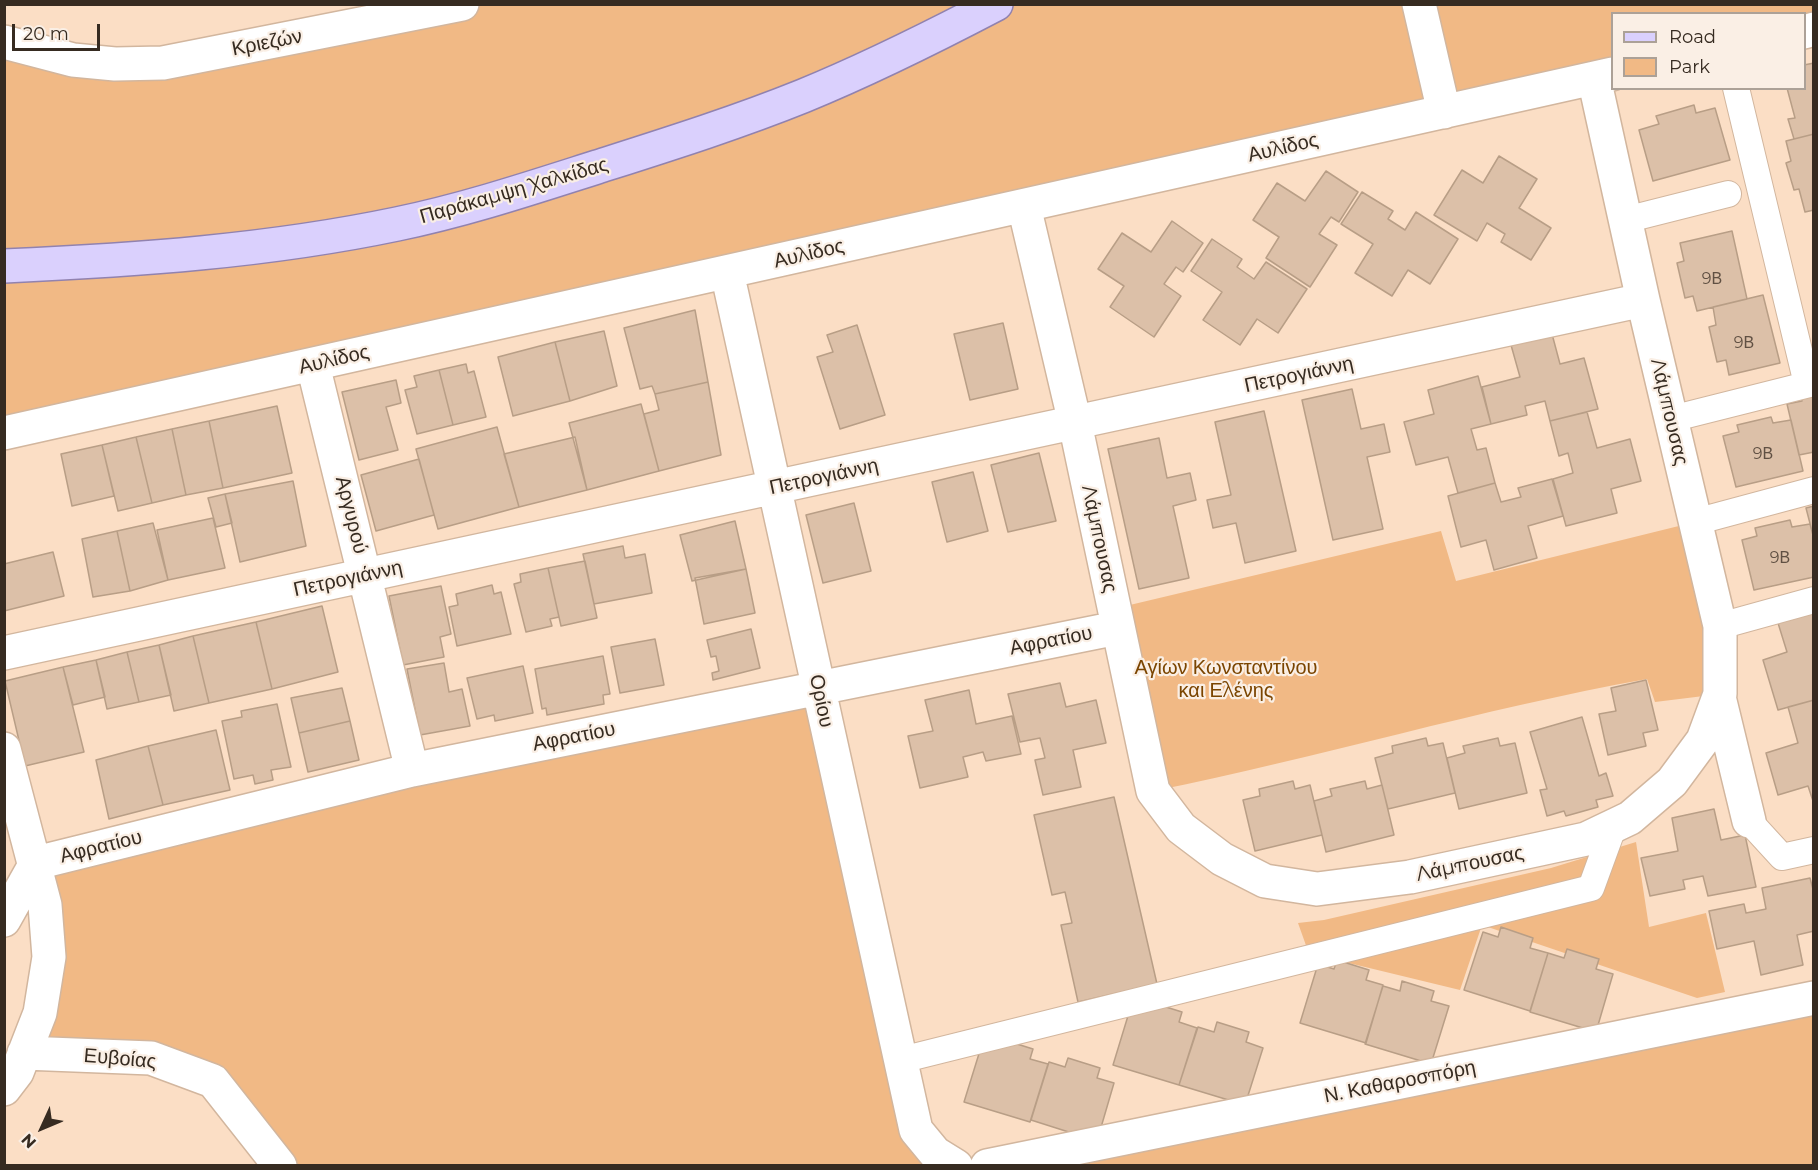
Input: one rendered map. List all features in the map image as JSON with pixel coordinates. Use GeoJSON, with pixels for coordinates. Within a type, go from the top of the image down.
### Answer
{"type":"FeatureCollection","features":[{"type":"Feature","properties":{"kind":"main road","name":"Παράκαμψη Χαλκίδας"},"geometry":{"type":"LineString","coordinates":[[4,266],[78,263],[270,246],[398,224],[524,191],[647,152],[803,96],[919,45],[996,4]]}},
{"type":"Feature","properties":{"kind":"street","name":"Κριεζών"},"geometry":{"type":"LineString","coordinates":[[4,42],[73,60],[115,64],[163,63],[462,4]]}},
{"type":"Feature","properties":{"kind":"street"},"geometry":{"type":"LineString","coordinates":[[1419,4],[1444,112]]}},
{"type":"Feature","properties":{"kind":"street","name":"Αυλίδος"},"geometry":{"type":"LineString","coordinates":[[4,434],[1603,76]]}},
{"type":"Feature","properties":{"kind":"street","name":"Λάμπουσας"},"geometry":{"type":"LineString","coordinates":[[1024,206],[1075,423],[1153,791],[1181,828],[1222,859],[1264,881],[1317,889],[1410,877],[1586,839],[1630,818],[1672,782],[1702,740],[1719,697],[1720,626],[1625,220],[1603,76]]}},
{"type":"Feature","properties":{"kind":"street"},"geometry":{"type":"LineString","coordinates":[[1671,419],[1810,384],[1736,90]]}},
{"type":"Feature","properties":{"kind":"street"},"geometry":{"type":"LineString","coordinates":[[1625,220],[1728,194]]}},
{"type":"Feature","properties":{"kind":"street","name":"Ορίου"},"geometry":{"type":"LineString","coordinates":[[727,272],[916,1130],[935,1152],[956,1166]]}},
{"type":"Feature","properties":{"kind":"street","name":"Πετρογιάννη"},"geometry":{"type":"LineString","coordinates":[[4,653],[1643,300]]}},
{"type":"Feature","properties":{"kind":"street","name":"Αργυρού"},"geometry":{"type":"LineString","coordinates":[[313,365],[412,770]]}},
{"type":"Feature","properties":{"kind":"street"},"geometry":{"type":"LineString","coordinates":[[1695,522],[1814,490]]}},
{"type":"Feature","properties":{"kind":"street"},"geometry":{"type":"LineString","coordinates":[[1720,626],[1814,600]]}},
{"type":"Feature","properties":{"kind":"street","name":"Αφρατίου"},"geometry":{"type":"LineString","coordinates":[[36,863],[412,770],[1117,628]]}},
{"type":"Feature","properties":{"kind":"street"},"geometry":{"type":"LineString","coordinates":[[1719,697],[1749,821],[1782,857],[1814,850]]}},
{"type":"Feature","properties":{"kind":"street"},"geometry":{"type":"LineString","coordinates":[[4,749],[36,863],[45,905],[49,957],[40,1013],[16,1072],[4,1089]]}},
{"type":"Feature","properties":{"kind":"street"},"geometry":{"type":"LineString","coordinates":[[901,1060],[1591,888],[1614,825]]}},
{"type":"Feature","properties":{"kind":"street"},"geometry":{"type":"LineString","coordinates":[[4,920],[36,863]]}},
{"type":"Feature","properties":{"kind":"street","name":"Ν. Καθαροσπόρη"},"geometry":{"type":"LineString","coordinates":[[987,1166],[1814,998]]}},
{"type":"Feature","properties":{"kind":"street","name":"Ευβοίας"},"geometry":{"type":"LineString","coordinates":[[24,1053],[151,1058],[213,1081],[280,1166]]}},
{"type":"Feature","properties":{"kind":"green space"},"geometry":{"type":"Polygon","coordinates":[[[462,4],[1814,5],[1813,29],[1806,32],[1806,12],[1611,12],[1611,74],[5,433],[4,42],[73,60],[462,4]]]}},
{"type":"Feature","properties":{"kind":"green space","name":"Αγίων Κωνσταντίνου και Ελένης"},"geometry":{"type":"Polygon","coordinates":[[[1695,522],[1720,694],[1655,702],[1647,679],[1523,705],[1153,791],[1113,609],[1441,531],[1456,581],[1695,522]]]}},
{"type":"Feature","properties":{"kind":"green space"},"geometry":{"type":"Polygon","coordinates":[[[819,689],[916,1130],[956,1165],[280,1165],[213,1081],[24,1053],[40,1013],[36,863],[819,689]]]}},
{"type":"Feature","properties":{"kind":"green space"},"geometry":{"type":"Polygon","coordinates":[[[1636,842],[1649,927],[1706,913],[1725,992],[1697,998],[1482,925],[1460,990],[1328,958],[1313,965],[1298,923],[1324,920],[1551,868],[1636,842]]]}},
{"type":"Feature","properties":{"kind":"green space"},"geometry":{"type":"Polygon","coordinates":[[[1813,998],[1813,1165],[987,1165],[1813,998]]]}},
{"type":"Feature","properties":{"kind":"building"},"geometry":{"type":"Polygon","coordinates":[[[1814,63],[1814,134],[1794,139],[1788,119],[1795,118],[1788,90],[1806,90],[1806,65],[1814,63]]]}},
{"type":"Feature","properties":{"kind":"building"},"geometry":{"type":"Polygon","coordinates":[[[1694,105],[1696,113],[1715,108],[1730,160],[1653,181],[1639,130],[1659,124],[1656,116],[1694,105]]]}},
{"type":"Feature","properties":{"kind":"building"},"geometry":{"type":"Polygon","coordinates":[[[1814,134],[1814,210],[1805,212],[1799,189],[1794,190],[1786,163],[1791,161],[1786,141],[1814,134]]]}},
{"type":"Feature","properties":{"kind":"building"},"geometry":{"type":"Polygon","coordinates":[[[1499,156],[1537,179],[1519,208],[1551,228],[1531,260],[1501,242],[1505,234],[1487,223],[1477,241],[1434,215],[1462,170],[1483,183],[1499,156]]]}},
{"type":"Feature","properties":{"kind":"building"},"geometry":{"type":"Polygon","coordinates":[[[1326,171],[1358,192],[1339,222],[1331,217],[1319,234],[1337,245],[1310,287],[1266,258],[1279,237],[1253,220],[1277,183],[1305,201],[1326,171]]]}},
{"type":"Feature","properties":{"kind":"building"},"geometry":{"type":"Polygon","coordinates":[[[1362,192],[1393,211],[1388,219],[1405,230],[1416,212],[1458,239],[1430,284],[1408,270],[1392,296],[1355,273],[1373,244],[1341,224],[1362,192]]]}},
{"type":"Feature","properties":{"kind":"building"},"geometry":{"type":"Polygon","coordinates":[[[1172,221],[1203,243],[1183,272],[1176,267],[1164,284],[1181,296],[1154,337],[1110,307],[1124,286],[1098,269],[1122,233],[1151,252],[1172,221]]]}},
{"type":"Feature","properties":{"kind":"building"},"geometry":{"type":"Polygon","coordinates":[[[1732,231],[1747,299],[1697,311],[1693,296],[1685,298],[1677,263],[1684,261],[1680,243],[1732,231]]]}},
{"type":"Feature","properties":{"kind":"building"},"geometry":{"type":"Polygon","coordinates":[[[1212,239],[1242,259],[1237,267],[1254,279],[1266,262],[1307,289],[1278,333],[1257,319],[1240,345],[1203,320],[1222,292],[1191,271],[1212,239]]]}},
{"type":"Feature","properties":{"kind":"building"},"geometry":{"type":"Polygon","coordinates":[[[1763,295],[1780,363],[1729,375],[1726,360],[1717,362],[1709,327],[1716,325],[1713,307],[1763,295]]]}},
{"type":"Feature","properties":{"kind":"building"},"geometry":{"type":"Polygon","coordinates":[[[695,310],[708,382],[655,394],[652,386],[640,389],[624,328],[695,310]]]}},
{"type":"Feature","properties":{"kind":"building"},"geometry":{"type":"Polygon","coordinates":[[[1003,323],[1018,389],[970,400],[954,334],[1003,323]]]}},
{"type":"Feature","properties":{"kind":"building"},"geometry":{"type":"Polygon","coordinates":[[[857,325],[885,415],[840,429],[817,357],[833,352],[827,335],[857,325]]]}},
{"type":"Feature","properties":{"kind":"building"},"geometry":{"type":"Polygon","coordinates":[[[604,331],[617,386],[570,401],[555,342],[604,331]]]}},
{"type":"Feature","properties":{"kind":"building"},"geometry":{"type":"Polygon","coordinates":[[[1552,334],[1560,364],[1584,358],[1598,409],[1550,421],[1545,401],[1525,406],[1527,415],[1491,424],[1482,387],[1520,377],[1511,345],[1552,334]]]}},
{"type":"Feature","properties":{"kind":"building"},"geometry":{"type":"Polygon","coordinates":[[[555,342],[570,401],[513,416],[498,357],[555,342]]]}},
{"type":"Feature","properties":{"kind":"building"},"geometry":{"type":"Polygon","coordinates":[[[466,364],[468,373],[474,371],[486,417],[453,425],[439,370],[466,364]]]}},
{"type":"Feature","properties":{"kind":"building"},"geometry":{"type":"Polygon","coordinates":[[[439,370],[453,425],[417,434],[405,390],[417,387],[414,376],[439,370]]]}},
{"type":"Feature","properties":{"kind":"building"},"geometry":{"type":"Polygon","coordinates":[[[1478,376],[1491,424],[1471,429],[1477,450],[1486,448],[1495,483],[1458,493],[1448,457],[1416,465],[1404,422],[1434,414],[1428,390],[1478,376]]]}},
{"type":"Feature","properties":{"kind":"building"},"geometry":{"type":"Polygon","coordinates":[[[396,380],[401,403],[386,407],[398,450],[359,460],[342,392],[396,380]]]}},
{"type":"Feature","properties":{"kind":"building"},"geometry":{"type":"Polygon","coordinates":[[[708,382],[721,455],[659,471],[644,414],[659,410],[655,394],[708,382]]]}},
{"type":"Feature","properties":{"kind":"building"},"geometry":{"type":"Polygon","coordinates":[[[1352,389],[1361,429],[1384,424],[1390,452],[1367,457],[1383,529],[1333,540],[1302,400],[1352,389]]]}},
{"type":"Feature","properties":{"kind":"building"},"geometry":{"type":"Polygon","coordinates":[[[1814,390],[1814,452],[1799,455],[1787,404],[1802,401],[1801,393],[1814,390]]]}},
{"type":"Feature","properties":{"kind":"building"},"geometry":{"type":"Polygon","coordinates":[[[641,404],[659,471],[587,490],[569,423],[641,404]]]}},
{"type":"Feature","properties":{"kind":"building"},"geometry":{"type":"Polygon","coordinates":[[[277,406],[292,473],[223,488],[209,421],[277,406]]]}},
{"type":"Feature","properties":{"kind":"building"},"geometry":{"type":"Polygon","coordinates":[[[1264,411],[1296,551],[1245,563],[1236,523],[1213,528],[1207,500],[1231,495],[1215,422],[1264,411]]]}},
{"type":"Feature","properties":{"kind":"building"},"geometry":{"type":"Polygon","coordinates":[[[1587,412],[1597,448],[1630,439],[1641,481],[1611,489],[1617,513],[1566,526],[1553,479],[1573,473],[1568,453],[1559,456],[1550,421],[1587,412]]]}},
{"type":"Feature","properties":{"kind":"building"},"geometry":{"type":"Polygon","coordinates":[[[1771,417],[1773,423],[1791,420],[1803,471],[1736,487],[1723,436],[1739,432],[1737,425],[1771,417]]]}},
{"type":"Feature","properties":{"kind":"building"},"geometry":{"type":"Polygon","coordinates":[[[209,421],[223,488],[186,495],[172,429],[209,421]]]}},
{"type":"Feature","properties":{"kind":"building"},"geometry":{"type":"Polygon","coordinates":[[[497,427],[519,507],[438,529],[416,449],[497,427]]]}},
{"type":"Feature","properties":{"kind":"building"},"geometry":{"type":"Polygon","coordinates":[[[172,429],[186,495],[152,503],[136,437],[172,429]]]}},
{"type":"Feature","properties":{"kind":"building"},"geometry":{"type":"Polygon","coordinates":[[[136,437],[152,503],[118,511],[102,445],[136,437]]]}},
{"type":"Feature","properties":{"kind":"building"},"geometry":{"type":"Polygon","coordinates":[[[575,437],[587,490],[519,507],[504,454],[575,437]]]}},
{"type":"Feature","properties":{"kind":"building"},"geometry":{"type":"Polygon","coordinates":[[[1159,438],[1167,478],[1190,473],[1196,500],[1173,506],[1189,578],[1139,589],[1108,449],[1159,438]]]}},
{"type":"Feature","properties":{"kind":"building"},"geometry":{"type":"Polygon","coordinates":[[[102,445],[114,496],[72,506],[61,454],[102,445]]]}},
{"type":"Feature","properties":{"kind":"building"},"geometry":{"type":"Polygon","coordinates":[[[1039,453],[1056,521],[1008,532],[991,465],[1039,453]]]}},
{"type":"Feature","properties":{"kind":"building"},"geometry":{"type":"Polygon","coordinates":[[[419,459],[434,515],[376,531],[361,475],[419,459]]]}},
{"type":"Feature","properties":{"kind":"building"},"geometry":{"type":"Polygon","coordinates":[[[973,472],[988,531],[947,542],[932,482],[973,472]]]}},
{"type":"Feature","properties":{"kind":"building"},"geometry":{"type":"Polygon","coordinates":[[[1552,479],[1563,516],[1528,526],[1537,558],[1494,570],[1486,540],[1461,547],[1448,496],[1495,483],[1501,502],[1521,497],[1518,488],[1552,479]]]}},
{"type":"Feature","properties":{"kind":"building"},"geometry":{"type":"Polygon","coordinates":[[[293,481],[306,546],[240,562],[225,494],[293,481]]]}},
{"type":"Feature","properties":{"kind":"building"},"geometry":{"type":"Polygon","coordinates":[[[225,494],[232,523],[216,527],[208,498],[225,494]]]}},
{"type":"Feature","properties":{"kind":"building"},"geometry":{"type":"Polygon","coordinates":[[[854,503],[871,571],[823,583],[806,515],[854,503]]]}},
{"type":"Feature","properties":{"kind":"building"},"geometry":{"type":"Polygon","coordinates":[[[1814,506],[1814,539],[1806,508],[1814,506]]]}},
{"type":"Feature","properties":{"kind":"building"},"geometry":{"type":"Polygon","coordinates":[[[213,518],[225,568],[168,580],[157,530],[213,518]]]}},
{"type":"Feature","properties":{"kind":"building"},"geometry":{"type":"Polygon","coordinates":[[[1790,520],[1792,527],[1810,524],[1814,539],[1814,577],[1754,590],[1742,540],[1757,536],[1755,528],[1790,520]]]}},
{"type":"Feature","properties":{"kind":"building"},"geometry":{"type":"Polygon","coordinates":[[[735,521],[746,569],[692,581],[680,535],[735,521]]]}},
{"type":"Feature","properties":{"kind":"building"},"geometry":{"type":"Polygon","coordinates":[[[153,523],[168,580],[130,591],[117,531],[153,523]]]}},
{"type":"Feature","properties":{"kind":"building"},"geometry":{"type":"Polygon","coordinates":[[[117,531],[130,591],[93,597],[82,539],[117,531]]]}},
{"type":"Feature","properties":{"kind":"building"},"geometry":{"type":"Polygon","coordinates":[[[623,546],[625,558],[645,554],[652,593],[594,604],[583,554],[623,546]]]}},
{"type":"Feature","properties":{"kind":"building"},"geometry":{"type":"Polygon","coordinates":[[[53,552],[64,596],[4,611],[4,564],[53,552]]]}},
{"type":"Feature","properties":{"kind":"building"},"geometry":{"type":"Polygon","coordinates":[[[585,561],[597,618],[561,626],[548,568],[585,561]]]}},
{"type":"Feature","properties":{"kind":"building"},"geometry":{"type":"Polygon","coordinates":[[[548,568],[559,617],[550,619],[552,626],[526,632],[514,584],[521,582],[520,574],[548,568]]]}},
{"type":"Feature","properties":{"kind":"building"},"geometry":{"type":"Polygon","coordinates":[[[746,569],[755,613],[704,624],[695,578],[746,569]]]}},
{"type":"Feature","properties":{"kind":"building"},"geometry":{"type":"Polygon","coordinates":[[[492,585],[494,594],[501,592],[511,634],[457,646],[449,607],[458,605],[456,594],[492,585]]]}},
{"type":"Feature","properties":{"kind":"building"},"geometry":{"type":"Polygon","coordinates":[[[441,586],[451,634],[440,637],[444,657],[403,665],[389,596],[441,586]]]}},
{"type":"Feature","properties":{"kind":"building"},"geometry":{"type":"Polygon","coordinates":[[[322,606],[338,672],[272,689],[256,622],[322,606]]]}},
{"type":"Feature","properties":{"kind":"building"},"geometry":{"type":"Polygon","coordinates":[[[1814,612],[1814,700],[1778,710],[1763,660],[1787,652],[1778,623],[1814,612]]]}},
{"type":"Feature","properties":{"kind":"building"},"geometry":{"type":"Polygon","coordinates":[[[256,622],[272,689],[209,703],[193,636],[256,622]]]}},
{"type":"Feature","properties":{"kind":"building"},"geometry":{"type":"Polygon","coordinates":[[[751,629],[760,668],[713,680],[712,673],[719,671],[716,656],[711,657],[707,640],[751,629]]]}},
{"type":"Feature","properties":{"kind":"building"},"geometry":{"type":"Polygon","coordinates":[[[193,636],[209,703],[174,711],[159,645],[193,636]]]}},
{"type":"Feature","properties":{"kind":"building"},"geometry":{"type":"Polygon","coordinates":[[[655,639],[664,685],[620,693],[611,647],[655,639]]]}},
{"type":"Feature","properties":{"kind":"building"},"geometry":{"type":"Polygon","coordinates":[[[159,645],[171,695],[139,702],[127,652],[159,645]]]}},
{"type":"Feature","properties":{"kind":"building"},"geometry":{"type":"Polygon","coordinates":[[[127,652],[139,702],[107,709],[96,660],[127,652]]]}},
{"type":"Feature","properties":{"kind":"building"},"geometry":{"type":"Polygon","coordinates":[[[603,656],[610,694],[603,695],[604,704],[547,715],[546,708],[542,709],[535,669],[603,656]]]}},
{"type":"Feature","properties":{"kind":"building"},"geometry":{"type":"Polygon","coordinates":[[[96,660],[105,697],[73,705],[63,667],[96,660]]]}},
{"type":"Feature","properties":{"kind":"building"},"geometry":{"type":"Polygon","coordinates":[[[444,663],[449,692],[462,689],[470,726],[420,735],[407,669],[444,663]]]}},
{"type":"Feature","properties":{"kind":"building"},"geometry":{"type":"Polygon","coordinates":[[[523,666],[533,713],[495,721],[494,715],[477,719],[467,678],[523,666]]]}},
{"type":"Feature","properties":{"kind":"building"},"geometry":{"type":"Polygon","coordinates":[[[63,667],[84,752],[25,766],[5,681],[63,667]]]}},
{"type":"Feature","properties":{"kind":"building"},"geometry":{"type":"Polygon","coordinates":[[[1646,680],[1658,730],[1643,733],[1646,746],[1608,755],[1599,714],[1616,711],[1611,688],[1646,680]]]}},
{"type":"Feature","properties":{"kind":"building"},"geometry":{"type":"Polygon","coordinates":[[[1060,683],[1066,707],[1096,700],[1106,743],[1073,750],[1081,787],[1043,795],[1035,760],[1045,758],[1040,738],[1020,742],[1008,694],[1060,683]]]}},
{"type":"Feature","properties":{"kind":"building"},"geometry":{"type":"Polygon","coordinates":[[[342,688],[350,721],[299,733],[291,698],[342,688]]]}},
{"type":"Feature","properties":{"kind":"building"},"geometry":{"type":"Polygon","coordinates":[[[969,690],[976,724],[1012,716],[1021,754],[986,761],[983,752],[963,757],[968,777],[920,788],[908,736],[933,731],[925,700],[969,690]]]}},
{"type":"Feature","properties":{"kind":"building"},"geometry":{"type":"Polygon","coordinates":[[[1814,700],[1814,804],[1808,786],[1778,795],[1766,753],[1798,743],[1788,707],[1814,700]]]}},
{"type":"Feature","properties":{"kind":"building"},"geometry":{"type":"Polygon","coordinates":[[[277,704],[291,767],[271,770],[273,780],[255,784],[253,775],[234,779],[222,721],[242,717],[241,711],[277,704]]]}},
{"type":"Feature","properties":{"kind":"building"},"geometry":{"type":"Polygon","coordinates":[[[1582,717],[1599,776],[1606,773],[1613,796],[1596,800],[1598,807],[1566,816],[1564,811],[1547,816],[1540,790],[1547,789],[1530,732],[1582,717]]]}},
{"type":"Feature","properties":{"kind":"building"},"geometry":{"type":"Polygon","coordinates":[[[350,721],[359,760],[308,772],[299,733],[350,721]]]}},
{"type":"Feature","properties":{"kind":"building"},"geometry":{"type":"Polygon","coordinates":[[[216,730],[230,790],[163,805],[148,746],[216,730]]]}},
{"type":"Feature","properties":{"kind":"building"},"geometry":{"type":"Polygon","coordinates":[[[1426,738],[1428,746],[1443,743],[1455,793],[1388,809],[1375,758],[1393,753],[1392,746],[1426,738]]]}},
{"type":"Feature","properties":{"kind":"building"},"geometry":{"type":"Polygon","coordinates":[[[1498,738],[1500,746],[1515,743],[1527,793],[1459,809],[1447,758],[1465,753],[1463,746],[1498,738]]]}},
{"type":"Feature","properties":{"kind":"building"},"geometry":{"type":"Polygon","coordinates":[[[148,746],[163,805],[109,819],[96,760],[148,746]]]}},
{"type":"Feature","properties":{"kind":"building"},"geometry":{"type":"Polygon","coordinates":[[[1293,781],[1295,789],[1310,785],[1322,835],[1255,851],[1243,800],[1260,796],[1259,789],[1293,781]]]}},
{"type":"Feature","properties":{"kind":"building"},"geometry":{"type":"Polygon","coordinates":[[[1365,781],[1367,789],[1382,785],[1394,835],[1326,852],[1314,801],[1332,796],[1330,789],[1365,781]]]}},
{"type":"Feature","properties":{"kind":"building"},"geometry":{"type":"Polygon","coordinates":[[[1114,797],[1157,984],[1078,1002],[1061,925],[1072,923],[1065,892],[1052,895],[1034,815],[1114,797]]]}},
{"type":"Feature","properties":{"kind":"building"},"geometry":{"type":"Polygon","coordinates":[[[1714,809],[1721,840],[1745,835],[1756,887],[1708,896],[1703,876],[1683,880],[1685,889],[1650,896],[1641,858],[1678,851],[1672,818],[1714,809]]]}},
{"type":"Feature","properties":{"kind":"building"},"geometry":{"type":"Polygon","coordinates":[[[1810,878],[1814,893],[1814,931],[1797,935],[1803,965],[1761,975],[1754,941],[1717,949],[1709,911],[1744,904],[1746,913],[1766,909],[1762,888],[1810,878]]]}},
{"type":"Feature","properties":{"kind":"building"},"geometry":{"type":"Polygon","coordinates":[[[1501,927],[1533,938],[1530,948],[1548,953],[1530,1011],[1464,990],[1483,932],[1498,937],[1501,927]]]}},
{"type":"Feature","properties":{"kind":"building"},"geometry":{"type":"Polygon","coordinates":[[[1567,949],[1599,959],[1596,969],[1613,974],[1596,1032],[1530,1012],[1548,953],[1564,958],[1567,949]]]}},
{"type":"Feature","properties":{"kind":"building"},"geometry":{"type":"Polygon","coordinates":[[[1337,960],[1369,970],[1366,980],[1383,985],[1366,1043],[1300,1023],[1318,964],[1334,969],[1337,960]]]}},
{"type":"Feature","properties":{"kind":"building"},"geometry":{"type":"Polygon","coordinates":[[[1402,981],[1434,991],[1431,1001],[1449,1006],[1431,1064],[1365,1044],[1383,986],[1400,991],[1402,981]]]}},
{"type":"Feature","properties":{"kind":"building"},"geometry":{"type":"Polygon","coordinates":[[[1150,1002],[1182,1012],[1179,1022],[1197,1028],[1179,1085],[1113,1065],[1131,1006],[1150,1002]]]}},
{"type":"Feature","properties":{"kind":"building"},"geometry":{"type":"Polygon","coordinates":[[[1217,1022],[1249,1032],[1246,1042],[1263,1048],[1245,1105],[1179,1085],[1198,1027],[1214,1032],[1217,1022]]]}},
{"type":"Feature","properties":{"kind":"building"},"geometry":{"type":"Polygon","coordinates":[[[1001,1039],[1033,1049],[1030,1059],[1048,1064],[1030,1122],[964,1102],[982,1044],[1001,1039]]]}},
{"type":"Feature","properties":{"kind":"building"},"geometry":{"type":"Polygon","coordinates":[[[1068,1058],[1100,1068],[1097,1078],[1114,1083],[1097,1141],[1031,1120],[1049,1062],[1065,1067],[1068,1058]]]}}]}
